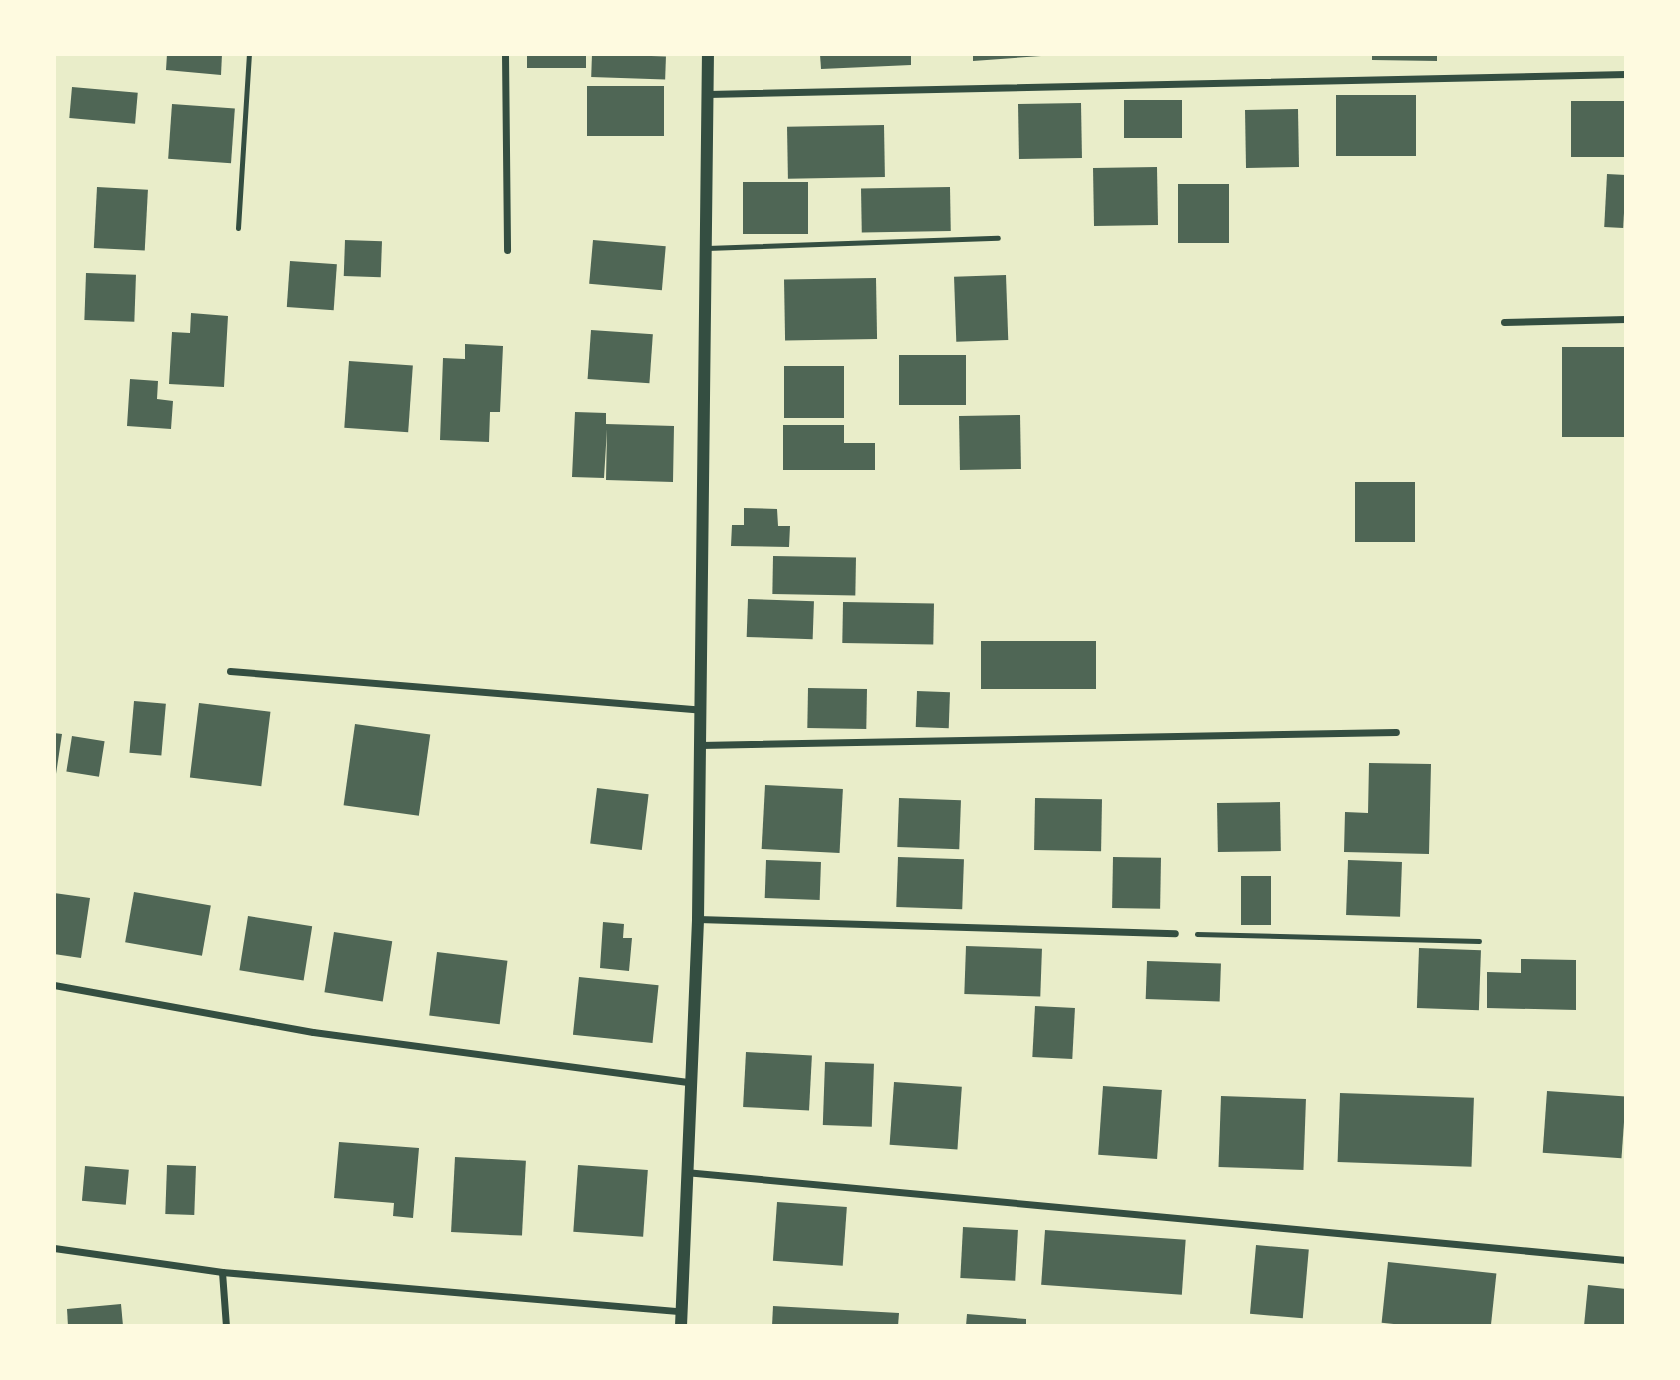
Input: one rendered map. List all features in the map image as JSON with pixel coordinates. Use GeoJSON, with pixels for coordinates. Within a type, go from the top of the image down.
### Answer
{"type":"FeatureCollection","features":[{"type":"Feature","properties":{"kind":"street"},"geometry":{"type":"LineString","coordinates":[[505,54],[507,250]]}},
{"type":"Feature","properties":{"kind":"street"},"geometry":{"type":"LineString","coordinates":[[681,1326],[688,1082],[698,919],[708,248],[708,54]]}},
{"type":"Feature","properties":{"kind":"street"},"geometry":{"type":"LineString","coordinates":[[708,94],[1626,74]]}},
{"type":"Feature","properties":{"kind":"street"},"geometry":{"type":"LineString","coordinates":[[1504,322],[1626,319]]}},
{"type":"Feature","properties":{"kind":"street"},"geometry":{"type":"LineString","coordinates":[[230,671],[701,710]]}},
{"type":"Feature","properties":{"kind":"street"},"geometry":{"type":"LineString","coordinates":[[700,745],[1396,732]]}},
{"type":"Feature","properties":{"kind":"street"},"geometry":{"type":"LineString","coordinates":[[698,919],[1175,933]]}},
{"type":"Feature","properties":{"kind":"street"},"geometry":{"type":"LineString","coordinates":[[54,985],[313,1032],[688,1082]]}},
{"type":"Feature","properties":{"kind":"street"},"geometry":{"type":"LineString","coordinates":[[685,1172],[1626,1259]]}},
{"type":"Feature","properties":{"kind":"street"},"geometry":{"type":"LineString","coordinates":[[54,1248],[222,1272],[681,1311]]}},
{"type":"Feature","properties":{"kind":"street"},"geometry":{"type":"LineString","coordinates":[[222,1272],[226,1326]]}},
{"type":"Feature","properties":{"kind":"lane"},"geometry":{"type":"LineString","coordinates":[[238,228],[249,54]]}},
{"type":"Feature","properties":{"kind":"lane"},"geometry":{"type":"LineString","coordinates":[[708,248],[998,238]]}},
{"type":"Feature","properties":{"kind":"path"},"geometry":{"type":"LineString","coordinates":[[1175,933],[1479,941]]}},
{"type":"Feature","properties":{"kind":"building"},"geometry":{"type":"Polygon","coordinates":[[[167,54],[222,54],[221,75],[166,70],[167,54]]]}},
{"type":"Feature","properties":{"kind":"building"},"geometry":{"type":"Polygon","coordinates":[[[527,54],[586,54],[586,68],[527,68],[527,54]]]}},
{"type":"Feature","properties":{"kind":"building"},"geometry":{"type":"Polygon","coordinates":[[[592,54],[666,57],[665,80],[591,77],[592,54]]]}},
{"type":"Feature","properties":{"kind":"building"},"geometry":{"type":"Polygon","coordinates":[[[820,54],[911,54],[911,65],[821,69],[820,54]]]}},
{"type":"Feature","properties":{"kind":"building"},"geometry":{"type":"Polygon","coordinates":[[[973,54],[1041,54],[1041,56],[973,61],[973,54]]]}},
{"type":"Feature","properties":{"kind":"building"},"geometry":{"type":"Polygon","coordinates":[[[1372,54],[1437,54],[1437,61],[1372,60],[1372,54]]]}},
{"type":"Feature","properties":{"kind":"building"},"geometry":{"type":"Polygon","coordinates":[[[587,86],[664,86],[664,136],[587,136],[587,86]]]}},
{"type":"Feature","properties":{"kind":"building"},"geometry":{"type":"Polygon","coordinates":[[[72,87],[138,93],[135,124],[69,118],[72,87]]]}},
{"type":"Feature","properties":{"kind":"building"},"geometry":{"type":"Polygon","coordinates":[[[1336,95],[1416,95],[1416,156],[1336,156],[1336,95]]]}},
{"type":"Feature","properties":{"kind":"building"},"geometry":{"type":"Polygon","coordinates":[[[1124,100],[1182,100],[1182,138],[1124,138],[1124,100]]]}},
{"type":"Feature","properties":{"kind":"building"},"geometry":{"type":"Polygon","coordinates":[[[1571,101],[1626,101],[1626,157],[1571,157],[1571,101]]]}},
{"type":"Feature","properties":{"kind":"building"},"geometry":{"type":"Polygon","coordinates":[[[1081,103],[1082,158],[1019,159],[1018,104],[1081,103]]]}},
{"type":"Feature","properties":{"kind":"building"},"geometry":{"type":"Polygon","coordinates":[[[172,104],[235,108],[231,163],[168,159],[172,104]]]}},
{"type":"Feature","properties":{"kind":"building"},"geometry":{"type":"Polygon","coordinates":[[[1298,109],[1299,167],[1246,168],[1245,110],[1298,109]]]}},
{"type":"Feature","properties":{"kind":"building"},"geometry":{"type":"Polygon","coordinates":[[[884,125],[885,177],[788,179],[787,127],[884,125]]]}},
{"type":"Feature","properties":{"kind":"building"},"geometry":{"type":"Polygon","coordinates":[[[1157,167],[1158,225],[1094,226],[1093,168],[1157,167]]]}},
{"type":"Feature","properties":{"kind":"building"},"geometry":{"type":"Polygon","coordinates":[[[1607,174],[1626,175],[1623,228],[1604,227],[1607,174]]]}},
{"type":"Feature","properties":{"kind":"building"},"geometry":{"type":"Polygon","coordinates":[[[743,182],[808,182],[808,234],[743,234],[743,182]]]}},
{"type":"Feature","properties":{"kind":"building"},"geometry":{"type":"Polygon","coordinates":[[[1178,184],[1229,184],[1229,243],[1178,243],[1178,184]]]}},
{"type":"Feature","properties":{"kind":"building"},"geometry":{"type":"Polygon","coordinates":[[[97,187],[148,190],[145,251],[94,248],[97,187]]]}},
{"type":"Feature","properties":{"kind":"building"},"geometry":{"type":"Polygon","coordinates":[[[950,187],[951,231],[862,233],[861,189],[950,187]]]}},
{"type":"Feature","properties":{"kind":"building"},"geometry":{"type":"Polygon","coordinates":[[[345,240],[382,241],[381,277],[344,276],[345,240]]]}},
{"type":"Feature","properties":{"kind":"building"},"geometry":{"type":"Polygon","coordinates":[[[593,240],[666,246],[662,290],[589,284],[593,240]]]}},
{"type":"Feature","properties":{"kind":"building"},"geometry":{"type":"Polygon","coordinates":[[[290,261],[337,264],[334,310],[287,307],[290,261]]]}},
{"type":"Feature","properties":{"kind":"building"},"geometry":{"type":"Polygon","coordinates":[[[86,273],[136,275],[134,322],[84,320],[86,273]]]}},
{"type":"Feature","properties":{"kind":"building"},"geometry":{"type":"Polygon","coordinates":[[[1006,275],[1008,340],[956,342],[954,277],[1006,275]]]}},
{"type":"Feature","properties":{"kind":"building"},"geometry":{"type":"Polygon","coordinates":[[[876,278],[877,339],[785,341],[784,280],[876,278]]]}},
{"type":"Feature","properties":{"kind":"building"},"geometry":{"type":"Polygon","coordinates":[[[191,313],[228,316],[224,387],[169,384],[172,332],[190,333],[191,313]]]}},
{"type":"Feature","properties":{"kind":"building"},"geometry":{"type":"Polygon","coordinates":[[[591,330],[653,334],[649,383],[588,379],[591,330]]]}},
{"type":"Feature","properties":{"kind":"building"},"geometry":{"type":"Polygon","coordinates":[[[465,344],[503,346],[500,412],[490,412],[489,442],[440,440],[443,358],[465,359],[465,344]]]}},
{"type":"Feature","properties":{"kind":"building"},"geometry":{"type":"Polygon","coordinates":[[[1562,347],[1626,347],[1626,437],[1562,437],[1562,347]]]}},
{"type":"Feature","properties":{"kind":"building"},"geometry":{"type":"Polygon","coordinates":[[[899,355],[966,355],[966,405],[899,405],[899,355]]]}},
{"type":"Feature","properties":{"kind":"building"},"geometry":{"type":"Polygon","coordinates":[[[349,361],[413,365],[408,432],[344,428],[349,361]]]}},
{"type":"Feature","properties":{"kind":"building"},"geometry":{"type":"Polygon","coordinates":[[[784,366],[844,366],[844,418],[784,418],[784,366]]]}},
{"type":"Feature","properties":{"kind":"building"},"geometry":{"type":"Polygon","coordinates":[[[130,379],[158,381],[157,399],[173,401],[171,429],[127,426],[130,379]]]}},
{"type":"Feature","properties":{"kind":"building"},"geometry":{"type":"Polygon","coordinates":[[[575,412],[606,413],[606,424],[674,426],[673,482],[606,480],[607,429],[604,478],[572,477],[575,412]]]}},
{"type":"Feature","properties":{"kind":"building"},"geometry":{"type":"Polygon","coordinates":[[[1020,415],[1021,469],[960,470],[959,416],[1020,415]]]}},
{"type":"Feature","properties":{"kind":"building"},"geometry":{"type":"Polygon","coordinates":[[[783,425],[844,425],[844,443],[875,443],[875,470],[783,470],[783,425]]]}},
{"type":"Feature","properties":{"kind":"building"},"geometry":{"type":"Polygon","coordinates":[[[1355,482],[1415,482],[1415,542],[1355,542],[1355,482]]]}},
{"type":"Feature","properties":{"kind":"building"},"geometry":{"type":"Polygon","coordinates":[[[744,508],[777,509],[778,526],[790,526],[789,547],[731,546],[732,525],[744,525],[744,508]]]}},
{"type":"Feature","properties":{"kind":"building"},"geometry":{"type":"Polygon","coordinates":[[[773,556],[856,557],[855,595],[772,594],[773,556]]]}},
{"type":"Feature","properties":{"kind":"building"},"geometry":{"type":"Polygon","coordinates":[[[748,599],[814,601],[813,639],[747,637],[748,599]]]}},
{"type":"Feature","properties":{"kind":"building"},"geometry":{"type":"Polygon","coordinates":[[[843,602],[934,604],[933,645],[842,643],[843,602]]]}},
{"type":"Feature","properties":{"kind":"building"},"geometry":{"type":"Polygon","coordinates":[[[981,641],[1096,641],[1096,689],[981,689],[981,641]]]}},
{"type":"Feature","properties":{"kind":"building"},"geometry":{"type":"Polygon","coordinates":[[[808,688],[867,689],[866,729],[807,728],[808,688]]]}},
{"type":"Feature","properties":{"kind":"building"},"geometry":{"type":"Polygon","coordinates":[[[917,691],[950,692],[949,728],[916,727],[917,691]]]}},
{"type":"Feature","properties":{"kind":"building"},"geometry":{"type":"Polygon","coordinates":[[[134,701],[166,704],[161,756],[129,753],[134,701]]]}},
{"type":"Feature","properties":{"kind":"building"},"geometry":{"type":"Polygon","coordinates":[[[199,703],[270,712],[261,786],[190,777],[199,703]]]}},
{"type":"Feature","properties":{"kind":"building"},"geometry":{"type":"Polygon","coordinates":[[[355,724],[430,735],[419,816],[344,805],[355,724]]]}},
{"type":"Feature","properties":{"kind":"building"},"geometry":{"type":"Polygon","coordinates":[[[54,733],[62,734],[56,774],[54,774],[54,733]]]}},
{"type":"Feature","properties":{"kind":"building"},"geometry":{"type":"Polygon","coordinates":[[[72,736],[105,741],[99,777],[66,772],[72,736]]]}},
{"type":"Feature","properties":{"kind":"building"},"geometry":{"type":"Polygon","coordinates":[[[1369,763],[1431,764],[1429,854],[1344,852],[1345,812],[1368,813],[1369,763]]]}},
{"type":"Feature","properties":{"kind":"building"},"geometry":{"type":"Polygon","coordinates":[[[765,785],[843,789],[840,853],[762,849],[765,785]]]}},
{"type":"Feature","properties":{"kind":"building"},"geometry":{"type":"Polygon","coordinates":[[[597,788],[649,794],[642,850],[590,844],[597,788]]]}},
{"type":"Feature","properties":{"kind":"building"},"geometry":{"type":"Polygon","coordinates":[[[899,798],[961,800],[959,849],[897,847],[899,798]]]}},
{"type":"Feature","properties":{"kind":"building"},"geometry":{"type":"Polygon","coordinates":[[[1035,798],[1102,799],[1101,851],[1034,850],[1035,798]]]}},
{"type":"Feature","properties":{"kind":"building"},"geometry":{"type":"Polygon","coordinates":[[[1280,802],[1281,851],[1218,852],[1217,803],[1280,802]]]}},
{"type":"Feature","properties":{"kind":"building"},"geometry":{"type":"Polygon","coordinates":[[[898,857],[964,859],[962,909],[896,907],[898,857]]]}},
{"type":"Feature","properties":{"kind":"building"},"geometry":{"type":"Polygon","coordinates":[[[1113,857],[1161,858],[1160,909],[1112,908],[1113,857]]]}},
{"type":"Feature","properties":{"kind":"building"},"geometry":{"type":"Polygon","coordinates":[[[766,860],[821,862],[820,900],[765,898],[766,860]]]}},
{"type":"Feature","properties":{"kind":"building"},"geometry":{"type":"Polygon","coordinates":[[[1348,860],[1402,862],[1400,917],[1346,915],[1348,860]]]}},
{"type":"Feature","properties":{"kind":"building"},"geometry":{"type":"Polygon","coordinates":[[[1241,876],[1271,876],[1271,925],[1241,925],[1241,876]]]}},
{"type":"Feature","properties":{"kind":"building"},"geometry":{"type":"Polygon","coordinates":[[[134,892],[211,906],[202,956],[125,942],[134,892]]]}},
{"type":"Feature","properties":{"kind":"building"},"geometry":{"type":"Polygon","coordinates":[[[54,893],[90,898],[81,958],[54,954],[54,893]]]}},
{"type":"Feature","properties":{"kind":"building"},"geometry":{"type":"Polygon","coordinates":[[[248,916],[312,926],[304,980],[239,970],[248,916]]]}},
{"type":"Feature","properties":{"kind":"building"},"geometry":{"type":"Polygon","coordinates":[[[603,922],[624,924],[623,938],[632,938],[629,971],[600,968],[603,922]]]}},
{"type":"Feature","properties":{"kind":"building"},"geometry":{"type":"Polygon","coordinates":[[[334,932],[392,941],[383,1001],[324,992],[334,932]]]}},
{"type":"Feature","properties":{"kind":"building"},"geometry":{"type":"Polygon","coordinates":[[[966,946],[1042,949],[1040,997],[964,994],[966,946]]]}},
{"type":"Feature","properties":{"kind":"building"},"geometry":{"type":"Polygon","coordinates":[[[1419,948],[1481,950],[1479,1010],[1417,1008],[1419,948]]]}},
{"type":"Feature","properties":{"kind":"building"},"geometry":{"type":"Polygon","coordinates":[[[437,952],[507,961],[500,1024],[429,1016],[437,952]]]}},
{"type":"Feature","properties":{"kind":"building"},"geometry":{"type":"Polygon","coordinates":[[[1521,959],[1576,960],[1576,1010],[1487,1008],[1487,972],[1521,973],[1521,959]]]}},
{"type":"Feature","properties":{"kind":"building"},"geometry":{"type":"Polygon","coordinates":[[[1147,961],[1221,964],[1220,1002],[1146,999],[1147,961]]]}},
{"type":"Feature","properties":{"kind":"building"},"geometry":{"type":"Polygon","coordinates":[[[579,977],[659,985],[652,1043],[573,1035],[579,977]]]}},
{"type":"Feature","properties":{"kind":"building"},"geometry":{"type":"Polygon","coordinates":[[[1035,1006],[1075,1008],[1072,1059],[1032,1057],[1035,1006]]]}},
{"type":"Feature","properties":{"kind":"building"},"geometry":{"type":"Polygon","coordinates":[[[746,1052],[812,1055],[809,1110],[743,1107],[746,1052]]]}},
{"type":"Feature","properties":{"kind":"building"},"geometry":{"type":"Polygon","coordinates":[[[825,1062],[874,1064],[872,1127],[823,1125],[825,1062]]]}},
{"type":"Feature","properties":{"kind":"building"},"geometry":{"type":"Polygon","coordinates":[[[894,1082],[962,1087],[957,1150],[890,1145],[894,1082]]]}},
{"type":"Feature","properties":{"kind":"building"},"geometry":{"type":"Polygon","coordinates":[[[1103,1086],[1162,1090],[1157,1159],[1098,1155],[1103,1086]]]}},
{"type":"Feature","properties":{"kind":"building"},"geometry":{"type":"Polygon","coordinates":[[[1547,1091],[1626,1097],[1621,1158],[1543,1153],[1547,1091]]]}},
{"type":"Feature","properties":{"kind":"building"},"geometry":{"type":"Polygon","coordinates":[[[1340,1093],[1474,1098],[1472,1167],[1338,1162],[1340,1093]]]}},
{"type":"Feature","properties":{"kind":"building"},"geometry":{"type":"Polygon","coordinates":[[[1221,1096],[1306,1099],[1303,1170],[1219,1167],[1221,1096]]]}},
{"type":"Feature","properties":{"kind":"building"},"geometry":{"type":"Polygon","coordinates":[[[339,1142],[419,1148],[413,1218],[393,1216],[394,1203],[334,1198],[339,1142]]]}},
{"type":"Feature","properties":{"kind":"building"},"geometry":{"type":"Polygon","coordinates":[[[455,1157],[526,1161],[522,1236],[451,1232],[455,1157]]]}},
{"type":"Feature","properties":{"kind":"building"},"geometry":{"type":"Polygon","coordinates":[[[167,1165],[196,1166],[194,1215],[165,1214],[167,1165]]]}},
{"type":"Feature","properties":{"kind":"building"},"geometry":{"type":"Polygon","coordinates":[[[578,1165],[648,1170],[643,1237],[573,1232],[578,1165]]]}},
{"type":"Feature","properties":{"kind":"building"},"geometry":{"type":"Polygon","coordinates":[[[85,1166],[129,1170],[126,1205],[82,1201],[85,1166]]]}},
{"type":"Feature","properties":{"kind":"building"},"geometry":{"type":"Polygon","coordinates":[[[777,1202],[847,1207],[843,1266],[773,1261],[777,1202]]]}},
{"type":"Feature","properties":{"kind":"building"},"geometry":{"type":"Polygon","coordinates":[[[963,1227],[1018,1230],[1015,1281],[960,1278],[963,1227]]]}},
{"type":"Feature","properties":{"kind":"building"},"geometry":{"type":"Polygon","coordinates":[[[1045,1230],[1186,1240],[1182,1295],[1041,1285],[1045,1230]]]}},
{"type":"Feature","properties":{"kind":"building"},"geometry":{"type":"Polygon","coordinates":[[[1256,1245],[1309,1250],[1303,1318],[1250,1314],[1256,1245]]]}},
{"type":"Feature","properties":{"kind":"building"},"geometry":{"type":"Polygon","coordinates":[[[1388,1262],[1496,1273],[1491,1326],[1413,1326],[1382,1323],[1388,1262]]]}},
{"type":"Feature","properties":{"kind":"building"},"geometry":{"type":"Polygon","coordinates":[[[1588,1285],[1626,1289],[1626,1326],[1584,1326],[1588,1285]]]}},
{"type":"Feature","properties":{"kind":"building"},"geometry":{"type":"Polygon","coordinates":[[[121,1304],[123,1326],[68,1326],[67,1309],[121,1304]]]}},
{"type":"Feature","properties":{"kind":"building"},"geometry":{"type":"Polygon","coordinates":[[[773,1306],[899,1313],[898,1326],[772,1326],[773,1306]]]}},
{"type":"Feature","properties":{"kind":"building"},"geometry":{"type":"Polygon","coordinates":[[[967,1314],[1026,1319],[1026,1326],[966,1326],[967,1314]]]}}]}
